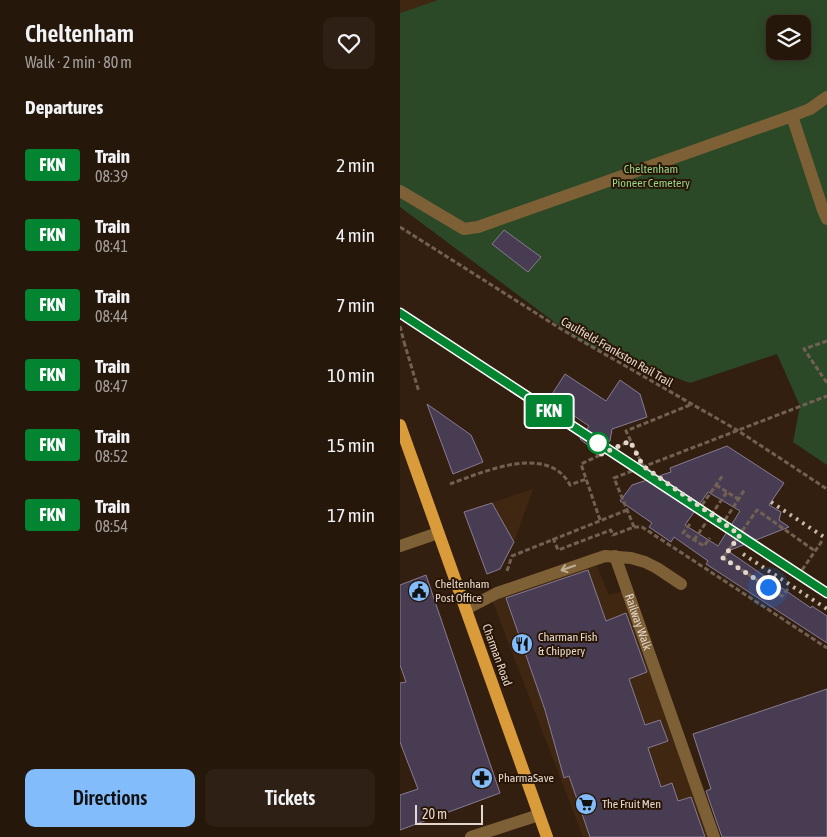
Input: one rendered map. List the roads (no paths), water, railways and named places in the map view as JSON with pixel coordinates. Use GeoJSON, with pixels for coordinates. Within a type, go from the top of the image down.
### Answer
{"type":"FeatureCollection","features":[{"type":"Feature","properties":{"kind":"main road","name":"Charman Road"},"geometry":{"type":"LineString","coordinates":[[400,425],[547,837]]}},
{"type":"Feature","properties":{"kind":"street"},"geometry":{"type":"LineString","coordinates":[[400,191],[464,230],[478,228],[792,116],[810,108],[827,96]]}},
{"type":"Feature","properties":{"kind":"street"},"geometry":{"type":"LineString","coordinates":[[792,116],[822,210],[827,219]]}},
{"type":"Feature","properties":{"kind":"street"},"geometry":{"type":"LineString","coordinates":[[400,546],[438,532]]}},
{"type":"Feature","properties":{"kind":"street"},"geometry":{"type":"LineString","coordinates":[[466,609],[502,591],[597,558],[615,556],[644,562],[658,568],[681,584]]}},
{"type":"Feature","properties":{"kind":"street","name":"Railway Walk"},"geometry":{"type":"LineString","coordinates":[[615,556],[714,837]]}},
{"type":"Feature","properties":{"kind":"street"},"geometry":{"type":"LineString","coordinates":[[471,837],[539,814]]}},
{"type":"Feature","properties":{"kind":"railway"},"geometry":{"type":"LineString","coordinates":[[771,502],[827,539]]}},
{"type":"Feature","properties":{"kind":"railway"},"geometry":{"type":"LineString","coordinates":[[750,544],[827,593]]}},
{"type":"Feature","properties":{"kind":"railway"},"geometry":{"type":"LineString","coordinates":[[743,554],[827,609]]}},
{"type":"Feature","properties":{"kind":"train","name":"FKN"},"geometry":{"type":"LineString","coordinates":[[400,313],[827,593]]}},
{"type":"Feature","properties":{"kind":"place","name":"Cheltenham Post Office"},"geometry":{"type":"Point","coordinates":[419,591]}},
{"type":"Feature","properties":{"kind":"place","name":"Charman Fish & Chippery"},"geometry":{"type":"Point","coordinates":[522,644]}},
{"type":"Feature","properties":{"kind":"place","name":"PharmaSave"},"geometry":{"type":"Point","coordinates":[482,778]}},
{"type":"Feature","properties":{"kind":"place","name":"The Fruit Men"},"geometry":{"type":"Point","coordinates":[586,804]}},
{"type":"Feature","properties":{"kind":"park label","name":"Cheltenham Pioneer Cemetery"},"geometry":{"type":"Point","coordinates":[651,176]}}]}
